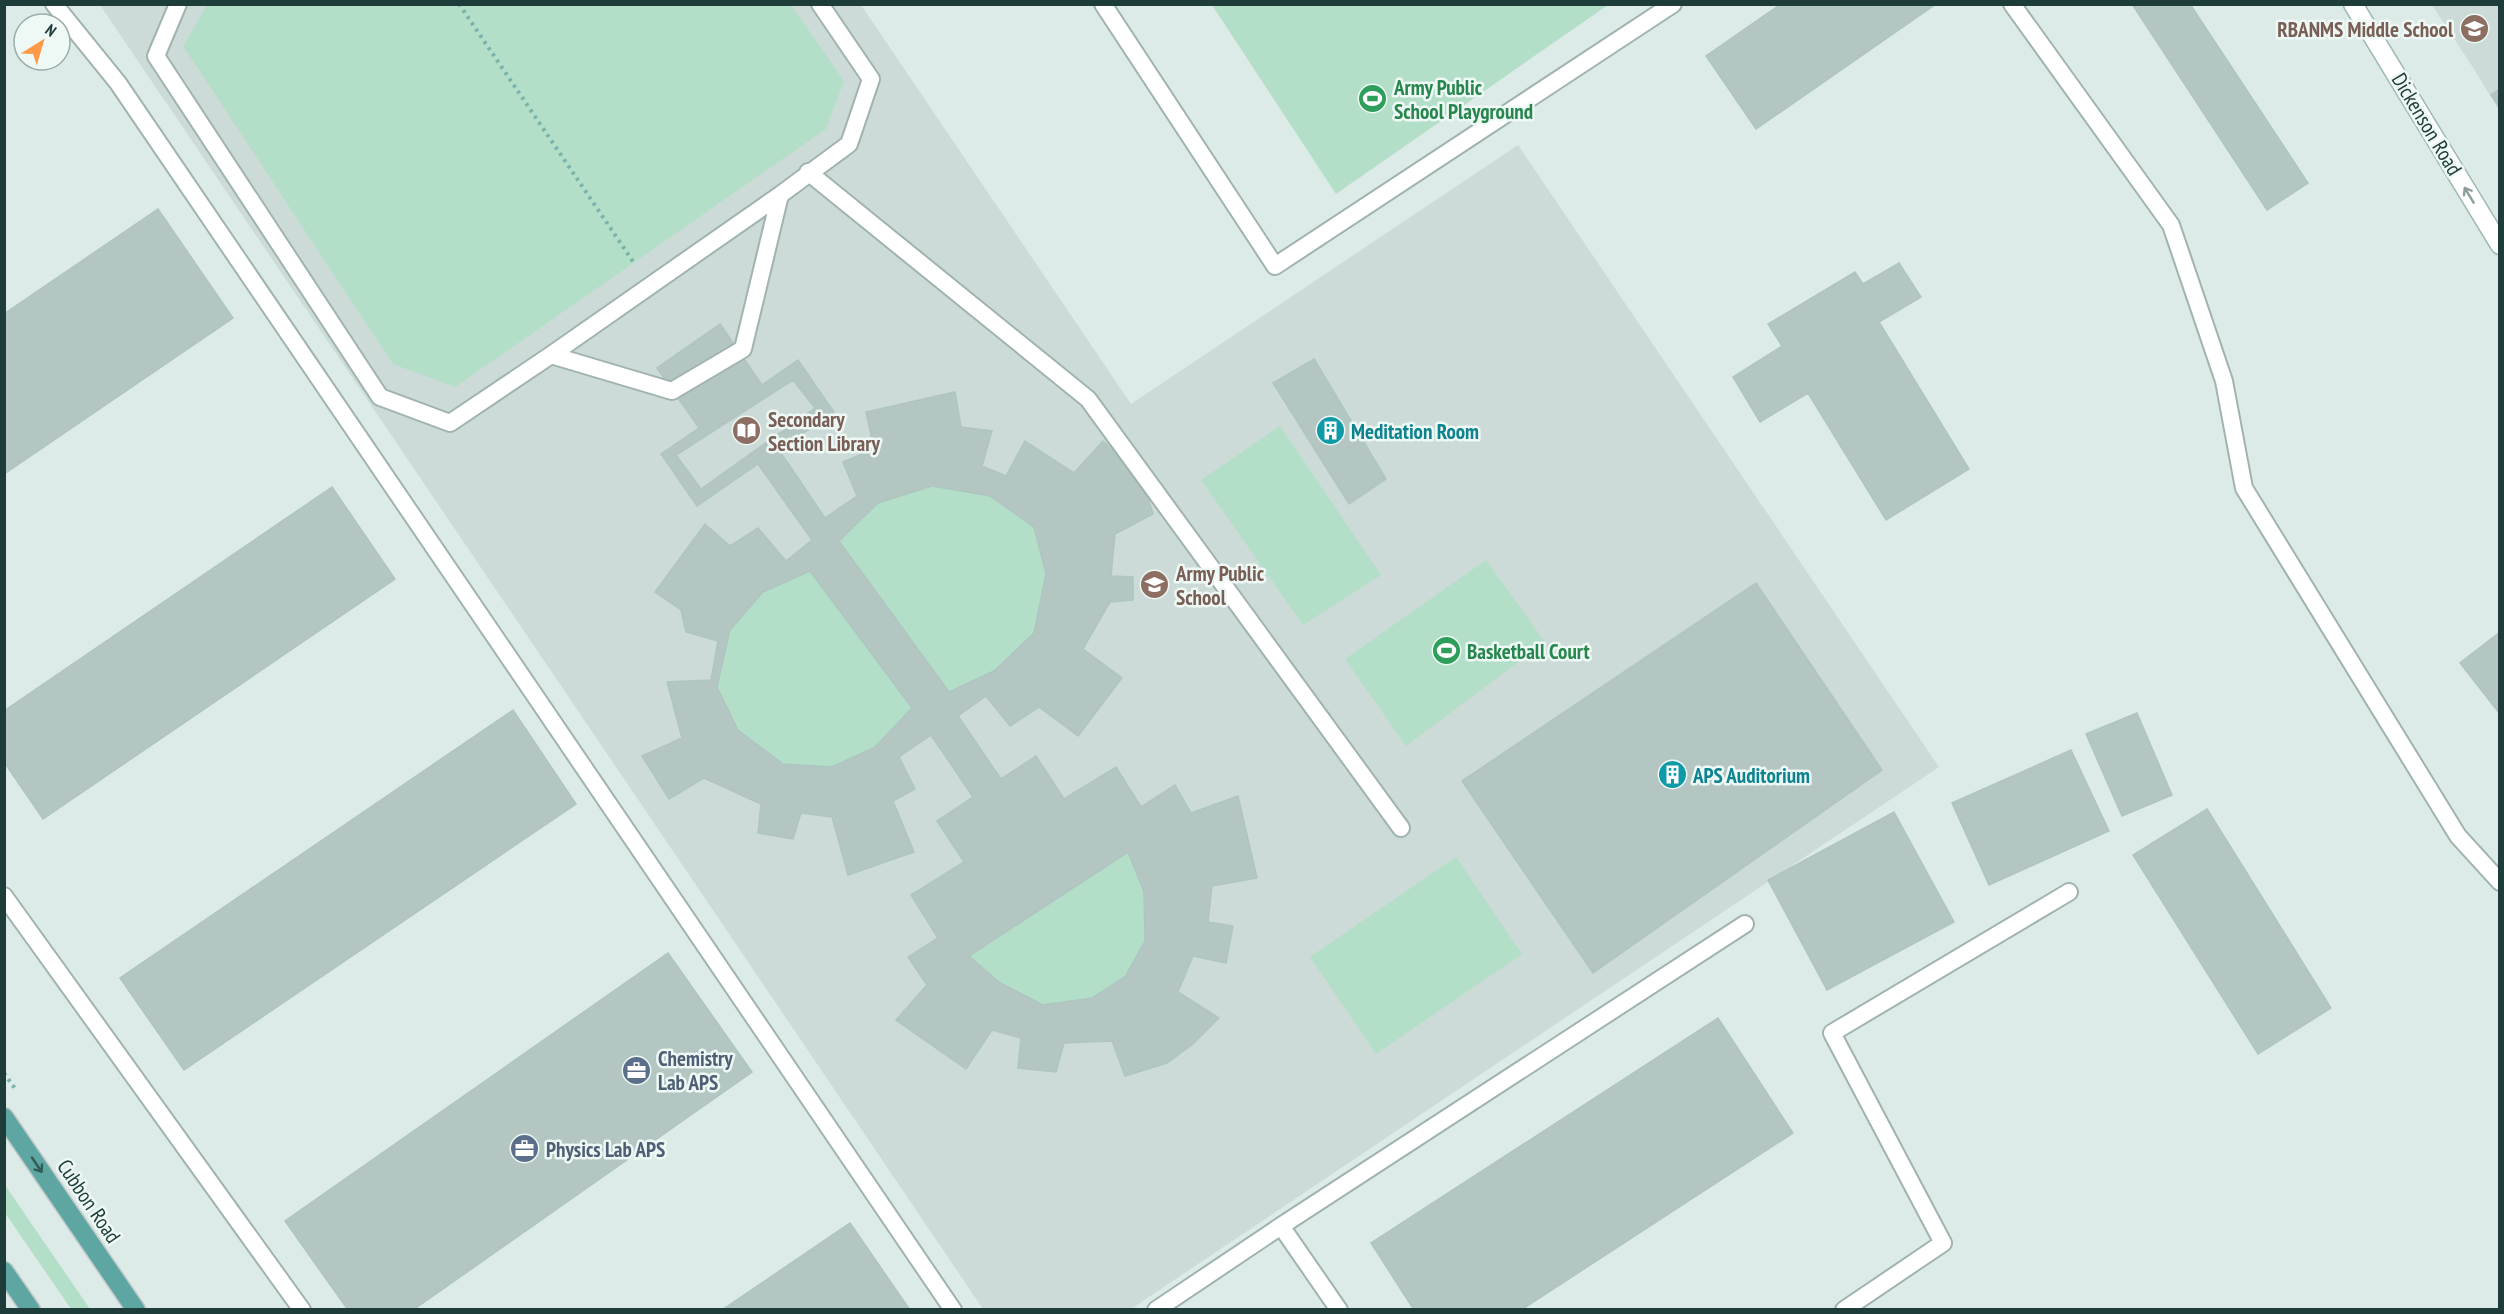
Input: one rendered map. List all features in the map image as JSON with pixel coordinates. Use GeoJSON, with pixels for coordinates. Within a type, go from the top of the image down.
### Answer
{"type":"FeatureCollection","features":[{"type":"Feature","properties":{"kind":"main road","name":"Dickenson Road"},"geometry":{"type":"LineString","coordinates":[[2353,4],[2499,245]]}},
{"type":"Feature","properties":{"kind":"main road","name":"Cubbon Road"},"geometry":{"type":"LineString","coordinates":[[4,1117],[136,1310]]}},
{"type":"Feature","properties":{"kind":"main road"},"geometry":{"type":"LineString","coordinates":[[4,1271],[31,1310]]}},
{"type":"Feature","properties":{"kind":"lane"},"geometry":{"type":"LineString","coordinates":[[54,4],[118,83],[953,1310]]}},
{"type":"Feature","properties":{"kind":"lane"},"geometry":{"type":"LineString","coordinates":[[178,4],[156,56],[380,397],[450,423],[551,356],[849,144],[871,79],[820,4]]}},
{"type":"Feature","properties":{"kind":"lane"},"geometry":{"type":"LineString","coordinates":[[1103,4],[1275,266],[1673,4]]}},
{"type":"Feature","properties":{"kind":"lane"},"geometry":{"type":"LineString","coordinates":[[2012,4],[2171,225],[2224,381],[2244,488],[2458,836],[2499,882]]}},
{"type":"Feature","properties":{"kind":"lane"},"geometry":{"type":"LineString","coordinates":[[808,172],[1088,399],[1401,828]]}},
{"type":"Feature","properties":{"kind":"lane"},"geometry":{"type":"LineString","coordinates":[[551,356],[672,391],[743,349],[780,195]]}},
{"type":"Feature","properties":{"kind":"lane"},"geometry":{"type":"LineString","coordinates":[[1844,1310],[1943,1243],[1832,1033],[2068,892]]}},
{"type":"Feature","properties":{"kind":"lane"},"geometry":{"type":"LineString","coordinates":[[4,896],[302,1310]]}},
{"type":"Feature","properties":{"kind":"lane"},"geometry":{"type":"LineString","coordinates":[[1156,1310],[1745,924]]}},
{"type":"Feature","properties":{"kind":"lane"},"geometry":{"type":"LineString","coordinates":[[1281,1226],[1339,1310]]}},
{"type":"Feature","properties":{"kind":"path"},"geometry":{"type":"LineString","coordinates":[[459,4],[650,286]]}},
{"type":"Feature","properties":{"kind":"shaded area","name":"Army Public School"},"geometry":{"type":"Polygon","coordinates":[[[100,5],[861,5],[1131,404],[1518,145],[1939,767],[1131,1309],[983,1309],[100,5]]]}},
{"type":"Feature","properties":{"kind":"shaded area","name":"RBANMS Middle School"},"geometry":{"type":"Polygon","coordinates":[[[2432,5],[2499,5],[2499,110],[2474,69],[2432,5]]]}},
{"type":"Feature","properties":{"kind":"green space"},"geometry":{"type":"Polygon","coordinates":[[[207,5],[791,5],[844,81],[826,129],[455,387],[393,364],[183,46],[207,5]]]}},
{"type":"Feature","properties":{"kind":"green space","name":"Army Public School Playground"},"geometry":{"type":"Polygon","coordinates":[[[1212,5],[1608,5],[1336,194],[1212,5]]]}},
{"type":"Feature","properties":{"kind":"green space"},"geometry":{"type":"Polygon","coordinates":[[[1280,426],[1381,575],[1303,625],[1201,480],[1280,426]]]}},
{"type":"Feature","properties":{"kind":"green space"},"geometry":{"type":"Polygon","coordinates":[[[932,486],[990,496],[1034,527],[1046,574],[1034,633],[994,671],[949,692],[839,541],[878,503],[932,486]]]}},
{"type":"Feature","properties":{"kind":"green space","name":"Basketball Court"},"geometry":{"type":"Polygon","coordinates":[[[1486,560],[1545,642],[1406,746],[1345,659],[1486,560]]]}},
{"type":"Feature","properties":{"kind":"green space"},"geometry":{"type":"Polygon","coordinates":[[[810,571],[912,708],[875,747],[832,767],[783,764],[738,730],[717,687],[730,630],[763,592],[810,571]]]}},
{"type":"Feature","properties":{"kind":"green space"},"geometry":{"type":"Polygon","coordinates":[[[1128,852],[1144,892],[1145,941],[1125,977],[1092,998],[1043,1005],[1000,983],[969,956],[1128,852]]]}},
{"type":"Feature","properties":{"kind":"green space"},"geometry":{"type":"Polygon","coordinates":[[[1456,857],[1522,954],[1376,1054],[1310,957],[1456,857]]]}},
{"type":"Feature","properties":{"kind":"green space"},"geometry":{"type":"Polygon","coordinates":[[[4,1185],[90,1309],[71,1309],[5,1213],[4,1185]]]}},
{"type":"Feature","properties":{"kind":"building"},"geometry":{"type":"Polygon","coordinates":[[[1781,4],[1936,4],[1756,129],[1706,56],[1781,4]]]}},
{"type":"Feature","properties":{"kind":"building"},"geometry":{"type":"Polygon","coordinates":[[[2132,4],[2190,4],[2308,183],[2267,210],[2132,4]]]}},
{"type":"Feature","properties":{"kind":"building"},"geometry":{"type":"Polygon","coordinates":[[[2500,89],[2500,108],[2491,95],[2500,89]]]}},
{"type":"Feature","properties":{"kind":"building"},"geometry":{"type":"Polygon","coordinates":[[[158,209],[233,318],[4,474],[4,314],[158,209]]]}},
{"type":"Feature","properties":{"kind":"building"},"geometry":{"type":"Polygon","coordinates":[[[1899,263],[1921,297],[1879,322],[1969,469],[1886,520],[1808,393],[1760,422],[1733,377],[1782,346],[1768,324],[1855,272],[1863,284],[1899,263]]]}},
{"type":"Feature","properties":{"kind":"building"},"geometry":{"type":"Polygon","coordinates":[[[720,324],[762,385],[798,360],[834,412],[779,450],[825,518],[857,496],[843,462],[874,449],[866,412],[955,392],[961,427],[992,431],[982,466],[1006,476],[1025,441],[1074,473],[1103,441],[1127,464],[1146,491],[1153,514],[1115,534],[1111,576],[1133,577],[1133,600],[1110,602],[1083,649],[1122,678],[1078,736],[1039,707],[1010,726],[986,696],[958,716],[1001,779],[1036,756],[1064,799],[1116,767],[1141,807],[1175,785],[1191,813],[1238,796],[1257,878],[1212,886],[1208,922],[1233,926],[1226,963],[1193,956],[1178,992],[1219,1018],[1193,1044],[1167,1063],[1125,1076],[1112,1041],[1064,1043],[1056,1072],[1018,1068],[1021,1038],[992,1030],[966,1069],[896,1020],[927,985],[908,957],[938,938],[911,895],[964,862],[937,821],[973,797],[931,735],[899,757],[915,789],[893,801],[914,852],[848,875],[832,817],[801,813],[793,839],[758,833],[761,804],[704,778],[669,799],[642,756],[682,738],[667,682],[711,680],[718,641],[686,632],[681,610],[655,592],[705,524],[730,546],[758,528],[786,561],[812,540],[758,464],[697,506],[661,454],[699,428],[657,368],[720,324]],[[932,486],[878,503],[839,541],[949,692],[994,671],[1034,633],[1046,574],[1034,527],[990,496],[932,486]],[[810,571],[763,592],[730,630],[717,687],[738,730],[783,764],[832,767],[875,747],[912,708],[810,571]],[[1128,852],[969,956],[1000,983],[1043,1005],[1092,998],[1125,977],[1145,941],[1144,892],[1128,852]]]}},
{"type":"Feature","properties":{"kind":"building","name":"Meditation Room"},"geometry":{"type":"Polygon","coordinates":[[[1314,359],[1386,479],[1349,504],[1273,383],[1314,359]]]}},
{"type":"Feature","properties":{"kind":"building","name":"Secondary Section Library"},"geometry":{"type":"Polygon","coordinates":[[[793,380],[815,408],[701,489],[676,455],[793,380]]]}},
{"type":"Feature","properties":{"kind":"building"},"geometry":{"type":"Polygon","coordinates":[[[332,487],[395,579],[43,819],[4,762],[4,711],[332,487]]]}},
{"type":"Feature","properties":{"kind":"building","name":"APS Auditorium"},"geometry":{"type":"Polygon","coordinates":[[[1756,583],[1882,770],[1593,973],[1462,781],[1756,583]]]}},
{"type":"Feature","properties":{"kind":"building"},"geometry":{"type":"Polygon","coordinates":[[[2500,632],[2500,714],[2460,663],[2500,632]]]}},
{"type":"Feature","properties":{"kind":"building"},"geometry":{"type":"Polygon","coordinates":[[[513,710],[576,804],[184,1070],[120,978],[513,710]]]}},
{"type":"Feature","properties":{"kind":"building"},"geometry":{"type":"Polygon","coordinates":[[[2137,713],[2172,795],[2122,816],[2086,734],[2137,713]]]}},
{"type":"Feature","properties":{"kind":"building"},"geometry":{"type":"Polygon","coordinates":[[[2071,750],[2109,831],[1989,885],[1952,803],[2071,750]]]}},
{"type":"Feature","properties":{"kind":"building"},"geometry":{"type":"Polygon","coordinates":[[[2207,809],[2331,1008],[2258,1054],[2133,855],[2207,809]]]}},
{"type":"Feature","properties":{"kind":"building"},"geometry":{"type":"Polygon","coordinates":[[[1894,812],[1954,922],[1827,990],[1768,880],[1894,812]]]}},
{"type":"Feature","properties":{"kind":"building"},"geometry":{"type":"Polygon","coordinates":[[[668,953],[752,1072],[413,1310],[348,1310],[285,1221],[668,953]]]}},
{"type":"Feature","properties":{"kind":"building"},"geometry":{"type":"Polygon","coordinates":[[[1718,1018],[1793,1133],[1521,1310],[1414,1310],[1371,1243],[1718,1018]]]}},
{"type":"Feature","properties":{"kind":"building"},"geometry":{"type":"Polygon","coordinates":[[[850,1223],[910,1310],[722,1310],[850,1223]]]}},
{"type":"Feature","properties":{"kind":"place","name":"RBANMS Middle School"},"geometry":{"type":"Point","coordinates":[2474,29]}},
{"type":"Feature","properties":{"kind":"place","name":"Army Public School Playground"},"geometry":{"type":"Point","coordinates":[1373,99]}},
{"type":"Feature","properties":{"kind":"place","name":"Secondary Section Library"},"geometry":{"type":"Point","coordinates":[747,431]}},
{"type":"Feature","properties":{"kind":"place","name":"Meditation Room"},"geometry":{"type":"Point","coordinates":[1330,431]}},
{"type":"Feature","properties":{"kind":"place","name":"Army Public School"},"geometry":{"type":"Point","coordinates":[1155,585]}},
{"type":"Feature","properties":{"kind":"place","name":"Basketball Court"},"geometry":{"type":"Point","coordinates":[1446,651]}},
{"type":"Feature","properties":{"kind":"place","name":"APS Auditorium"},"geometry":{"type":"Point","coordinates":[1672,775]}},
{"type":"Feature","properties":{"kind":"place","name":"Chemistry Lab APS"},"geometry":{"type":"Point","coordinates":[637,1070]}},
{"type":"Feature","properties":{"kind":"place","name":"Physics Lab APS"},"geometry":{"type":"Point","coordinates":[525,1149]}}]}
